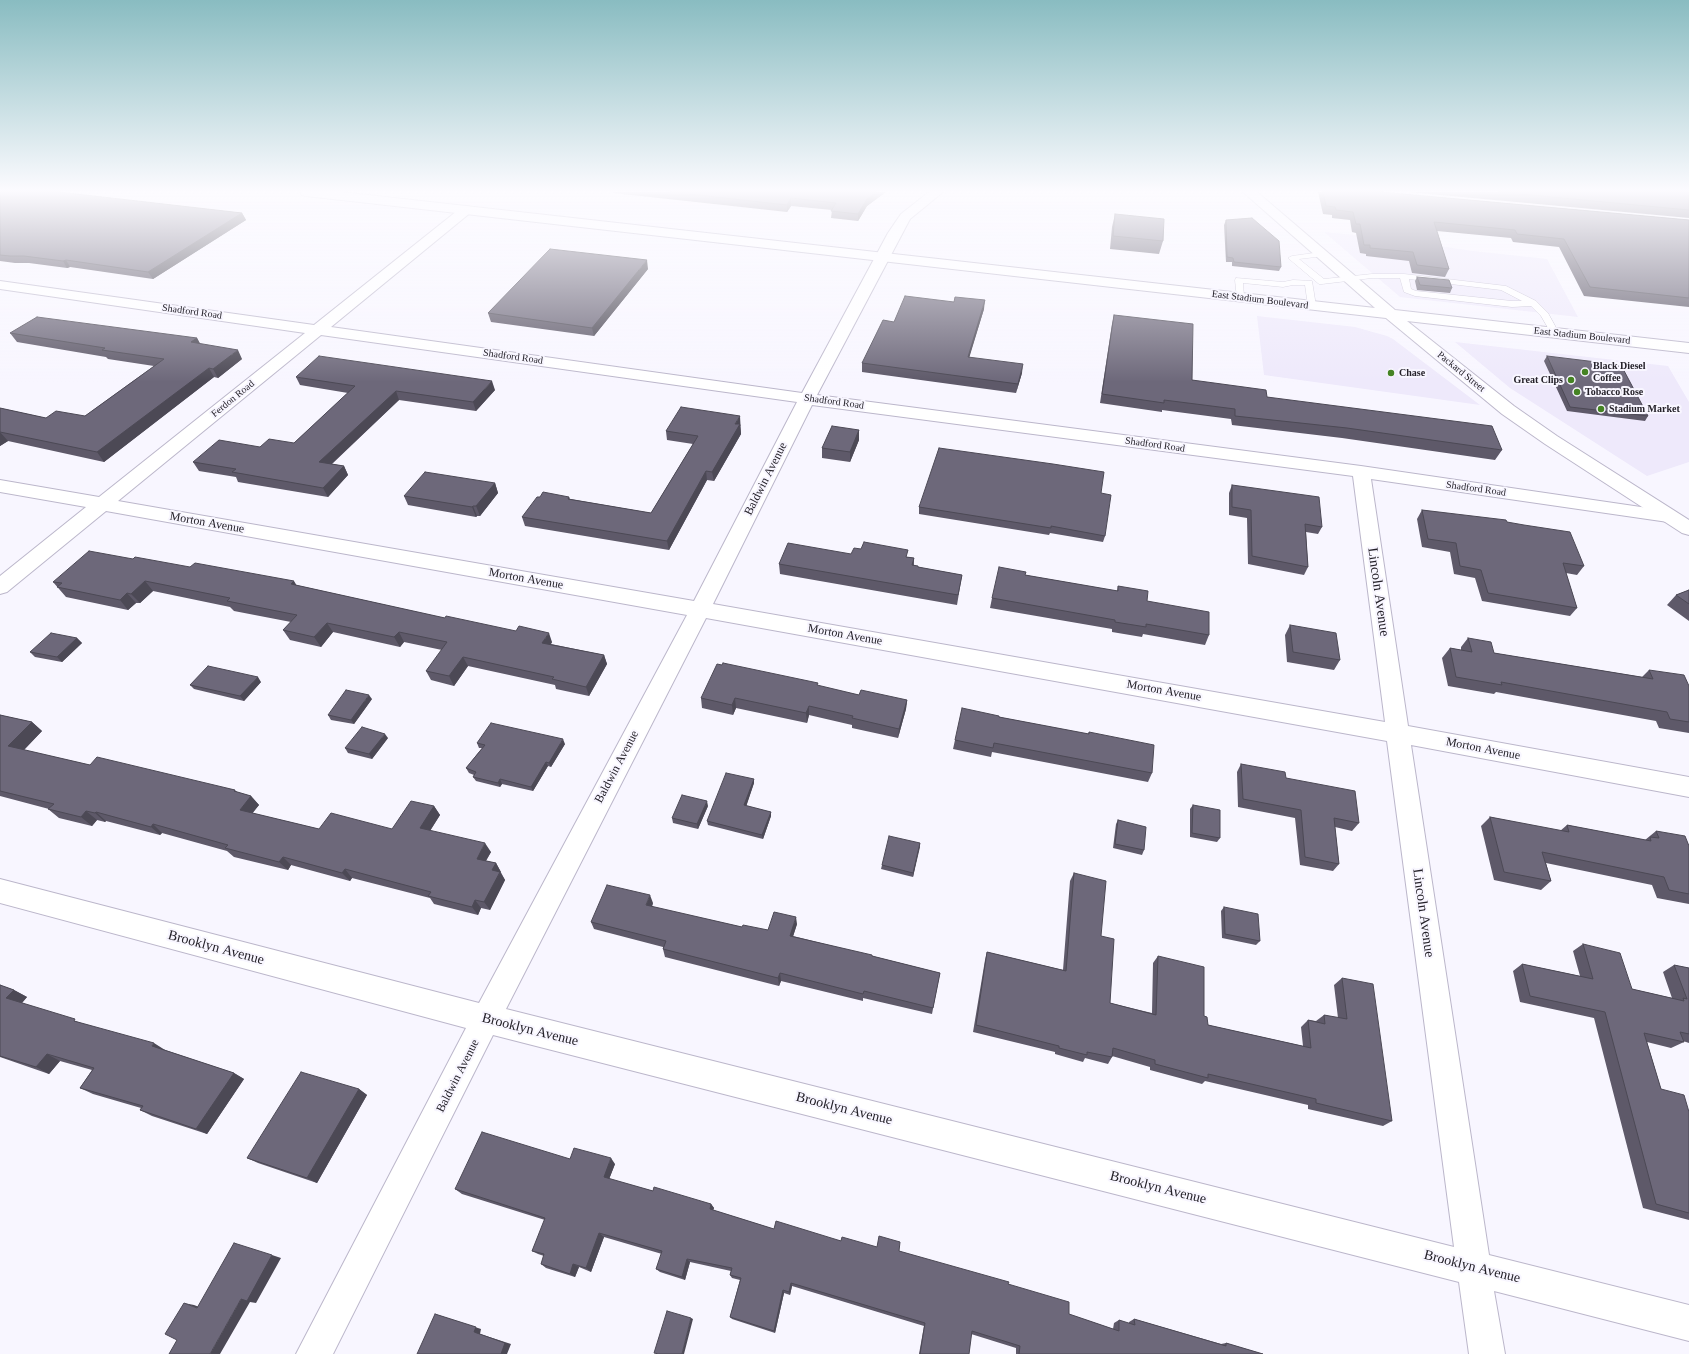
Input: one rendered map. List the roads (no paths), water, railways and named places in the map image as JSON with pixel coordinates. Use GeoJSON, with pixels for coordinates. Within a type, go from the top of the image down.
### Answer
{"type":"FeatureCollection","features":[{"type":"Feature","properties":{"kind":"street","name":"Ferdon Road"},"geometry":{"type":"LineString","coordinates":[[0,587],[410,255]]}},
{"type":"Feature","properties":{"kind":"street","name":"East Stadium Boulevard"},"geometry":{"type":"LineString","coordinates":[[866,255],[1689,348]]}},
{"type":"Feature","properties":{"kind":"street","name":"Packard Street"},"geometry":{"type":"LineString","coordinates":[[1322,255],[1390,314],[1508,410],[1689,530]]}},
{"type":"Feature","properties":{"kind":"street","name":"Baldwin Avenue"},"geometry":{"type":"LineString","coordinates":[[314,1354],[486,1019],[700,609],[807,399],[882,257]]}},
{"type":"Feature","properties":{"kind":"street","name":"Shadford Road"},"geometry":{"type":"LineString","coordinates":[[0,286],[807,399],[1361,472],[1668,516]]}},
{"type":"Feature","properties":{"kind":"street","name":"Lincoln Avenue"},"geometry":{"type":"LineString","coordinates":[[1361,472],[1465,1211],[1475,1268],[1487,1354]]}},
{"type":"Feature","properties":{"kind":"street","name":"Morton Avenue"},"geometry":{"type":"LineString","coordinates":[[0,486],[1397,733],[1689,787]]}},
{"type":"Feature","properties":{"kind":"street","name":"Brooklyn Avenue"},"geometry":{"type":"LineString","coordinates":[[0,891],[486,1019],[1689,1323]]}},
{"type":"Feature","properties":{"kind":"lane"},"geometry":{"type":"LineString","coordinates":[[1286,260],[1314,255]]}},
{"type":"Feature","properties":{"kind":"lane"},"geometry":{"type":"LineString","coordinates":[[1286,260],[1322,282]]}},
{"type":"Feature","properties":{"kind":"lane"},"geometry":{"type":"LineString","coordinates":[[1286,260],[1309,283],[1312,306]]}},
{"type":"Feature","properties":{"kind":"lane"},"geometry":{"type":"LineString","coordinates":[[1240,297],[1239,275],[1283,285],[1293,282],[1309,283],[1348,278],[1404,276],[1503,288],[1533,303],[1545,315],[1555,333]]}},
{"type":"Feature","properties":{"kind":"lane"},"geometry":{"type":"LineString","coordinates":[[1279,276],[1286,276],[1293,282]]}},
{"type":"Feature","properties":{"kind":"lane"},"geometry":{"type":"LineString","coordinates":[[1404,276],[1407,290],[1415,293],[1512,304],[1533,303]]}},
{"type":"Feature","properties":{"kind":"place","name":"Black Diesel Coffee"},"geometry":{"type":"Point","coordinates":[1585,372]}},
{"type":"Feature","properties":{"kind":"place","name":"Chase"},"geometry":{"type":"Point","coordinates":[1391,373]}},
{"type":"Feature","properties":{"kind":"place","name":"Great Clips"},"geometry":{"type":"Point","coordinates":[1571,380]}},
{"type":"Feature","properties":{"kind":"place","name":"Tobacco Rose"},"geometry":{"type":"Point","coordinates":[1577,392]}},
{"type":"Feature","properties":{"kind":"place","name":"Stadium Market"},"geometry":{"type":"Point","coordinates":[1601,409]}}]}
